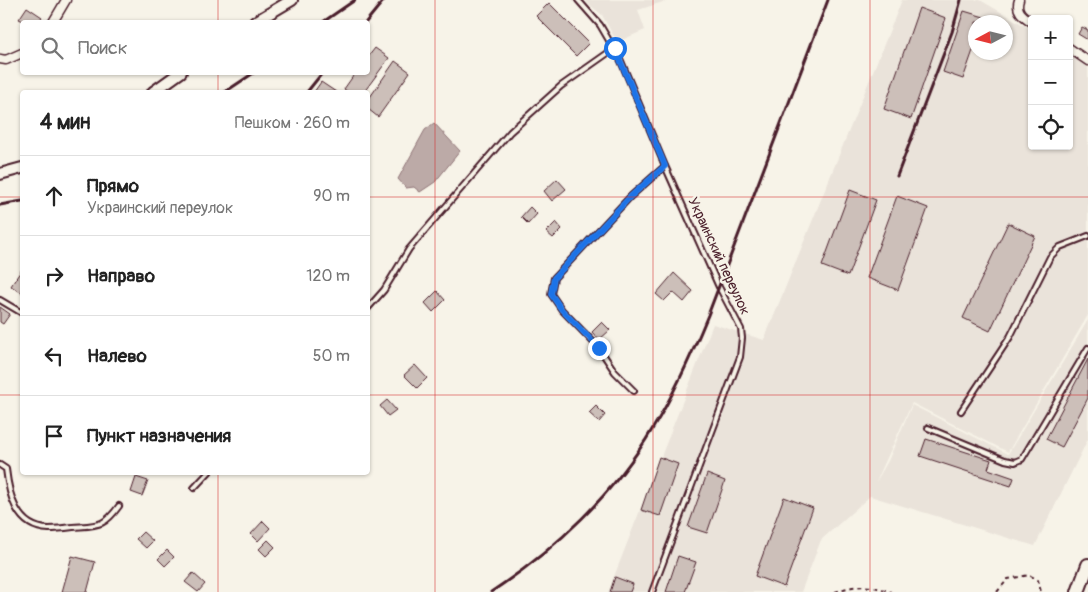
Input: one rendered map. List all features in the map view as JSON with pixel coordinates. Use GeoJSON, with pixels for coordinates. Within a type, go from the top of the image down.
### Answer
{"type":"FeatureCollection","features":[{"type":"Feature","properties":{"kind":"main road"},"geometry":{"type":"LineString","coordinates":[[1078,592],[1088,565]]}},
{"type":"Feature","properties":{"kind":"street"},"geometry":{"type":"LineString","coordinates":[[53,20],[66,0]]}},
{"type":"Feature","properties":{"kind":"street"},"geometry":{"type":"LineString","coordinates":[[259,20],[292,0]]}},
{"type":"Feature","properties":{"kind":"street"},"geometry":{"type":"LineString","coordinates":[[1019,0],[1020,13],[1028,19]]}},
{"type":"Feature","properties":{"kind":"street"},"geometry":{"type":"LineString","coordinates":[[1073,51],[1088,61]]}},
{"type":"Feature","properties":{"kind":"street"},"geometry":{"type":"LineString","coordinates":[[3,60],[20,54]]}},
{"type":"Feature","properties":{"kind":"street"},"geometry":{"type":"LineString","coordinates":[[156,90],[178,75]]}},
{"type":"Feature","properties":{"kind":"street"},"geometry":{"type":"LineString","coordinates":[[0,174],[20,169]]}},
{"type":"Feature","properties":{"kind":"lane","name":"Украинский переулок"},"geometry":{"type":"LineString","coordinates":[[578,0],[600,25],[615,48],[718,287],[738,324],[742,338],[740,357],[652,592]]}},
{"type":"Feature","properties":{"kind":"lane"},"geometry":{"type":"LineString","coordinates":[[370,306],[384,290],[409,249],[510,132],[561,86],[615,48]]}},
{"type":"Feature","properties":{"kind":"lane"},"geometry":{"type":"LineString","coordinates":[[634,391],[615,372],[599,348],[562,310],[551,294],[554,278],[630,197],[665,166]]}},
{"type":"Feature","properties":{"kind":"lane"},"geometry":{"type":"LineString","coordinates":[[961,411],[1010,337],[1050,257],[1060,247],[1088,236]]}},
{"type":"Feature","properties":{"kind":"lane"},"geometry":{"type":"LineString","coordinates":[[0,300],[20,312]]}},
{"type":"Feature","properties":{"kind":"lane"},"geometry":{"type":"LineString","coordinates":[[928,428],[1005,460],[1015,462],[1022,459],[1088,348]]}},
{"type":"Feature","properties":{"kind":"lane"},"geometry":{"type":"LineString","coordinates":[[0,464],[6,469],[8,489],[13,505],[26,520],[37,527],[50,529],[101,524],[110,519],[119,506]]}},
{"type":"Feature","properties":{"kind":"lane"},"geometry":{"type":"LineString","coordinates":[[194,488],[206,475]]}},
{"type":"Feature","properties":{"kind":"path"},"geometry":{"type":"LineString","coordinates":[[997,592],[1008,579],[1029,575],[1038,580],[1041,592]]}},
{"type":"Feature","properties":{"kind":"path"},"geometry":{"type":"LineString","coordinates":[[835,592],[856,586],[877,586],[892,592]]}},
{"type":"Feature","properties":{"kind":"shaded area"},"geometry":{"type":"Polygon","coordinates":[[[584,0],[669,0],[638,10],[645,30],[617,42],[602,15],[584,0]]]}},
{"type":"Feature","properties":{"kind":"shaded area"},"geometry":{"type":"Polygon","coordinates":[[[902,0],[980,0],[1006,15],[968,15],[968,60],[1013,60],[1013,19],[1028,28],[1028,150],[1073,150],[1073,57],[1088,68],[1088,315],[1008,452],[912,403],[876,482],[888,461],[912,405],[1008,454],[1088,320],[1088,439],[1035,546],[870,496],[821,540],[801,592],[608,592],[713,324],[764,340],[902,0]]]}},
{"type":"Feature","properties":{"kind":"shaded area"},"geometry":{"type":"Polygon","coordinates":[[[434,123],[460,151],[435,182],[420,192],[414,187],[406,188],[398,179],[425,130],[434,123]]]}},
{"type":"Feature","properties":{"kind":"building"},"geometry":{"type":"Polygon","coordinates":[[[549,3],[589,43],[576,56],[536,16],[549,3]]]}},
{"type":"Feature","properties":{"kind":"building"},"geometry":{"type":"Polygon","coordinates":[[[27,7],[42,17],[40,20],[19,19],[27,7]]]}},
{"type":"Feature","properties":{"kind":"building"},"geometry":{"type":"Polygon","coordinates":[[[919,8],[946,18],[911,119],[884,109],[919,8]]]}},
{"type":"Feature","properties":{"kind":"building"},"geometry":{"type":"Polygon","coordinates":[[[964,11],[977,15],[968,15],[968,60],[970,60],[963,79],[943,72],[964,11]]]}},
{"type":"Feature","properties":{"kind":"building"},"geometry":{"type":"Polygon","coordinates":[[[1082,27],[1088,30],[1088,40],[1078,34],[1082,27]]]}},
{"type":"Feature","properties":{"kind":"building"},"geometry":{"type":"Polygon","coordinates":[[[375,48],[389,58],[365,90],[345,90],[344,89],[354,75],[370,75],[370,54],[375,48]]]}},
{"type":"Feature","properties":{"kind":"building"},"geometry":{"type":"Polygon","coordinates":[[[395,61],[410,72],[378,117],[370,111],[370,97],[395,61]]]}},
{"type":"Feature","properties":{"kind":"building"},"geometry":{"type":"Polygon","coordinates":[[[321,82],[333,90],[315,90],[321,82]]]}},
{"type":"Feature","properties":{"kind":"building"},"geometry":{"type":"Polygon","coordinates":[[[557,179],[566,189],[552,201],[544,191],[557,179]]]}},
{"type":"Feature","properties":{"kind":"building"},"geometry":{"type":"Polygon","coordinates":[[[850,190],[876,200],[848,276],[822,266],[850,190]]]}},
{"type":"Feature","properties":{"kind":"building"},"geometry":{"type":"Polygon","coordinates":[[[897,196],[928,208],[898,290],[867,278],[897,196]]]}},
{"type":"Feature","properties":{"kind":"building"},"geometry":{"type":"Polygon","coordinates":[[[530,207],[537,214],[528,224],[521,217],[530,207]]]}},
{"type":"Feature","properties":{"kind":"building"},"geometry":{"type":"Polygon","coordinates":[[[556,222],[562,229],[553,238],[546,232],[556,222]]]}},
{"type":"Feature","properties":{"kind":"building"},"geometry":{"type":"Polygon","coordinates":[[[1008,223],[1035,236],[990,331],[963,318],[1008,223]]]}},
{"type":"Feature","properties":{"kind":"building"},"geometry":{"type":"Polygon","coordinates":[[[20,272],[20,292],[11,286],[20,272]]]}},
{"type":"Feature","properties":{"kind":"building"},"geometry":{"type":"Polygon","coordinates":[[[674,273],[693,291],[684,302],[673,292],[664,301],[656,294],[674,273]]]}},
{"type":"Feature","properties":{"kind":"building"},"geometry":{"type":"Polygon","coordinates":[[[437,291],[445,300],[433,312],[425,303],[437,291]]]}},
{"type":"Feature","properties":{"kind":"building"},"geometry":{"type":"Polygon","coordinates":[[[0,307],[10,314],[3,324],[0,322],[0,307]]]}},
{"type":"Feature","properties":{"kind":"building"},"geometry":{"type":"Polygon","coordinates":[[[602,322],[610,330],[599,340],[592,332],[602,322]]]}},
{"type":"Feature","properties":{"kind":"building"},"geometry":{"type":"Polygon","coordinates":[[[1088,359],[1088,398],[1062,447],[1046,439],[1088,359]]]}},
{"type":"Feature","properties":{"kind":"building"},"geometry":{"type":"Polygon","coordinates":[[[415,365],[427,378],[417,388],[404,375],[415,365]]]}},
{"type":"Feature","properties":{"kind":"building"},"geometry":{"type":"Polygon","coordinates":[[[387,400],[396,410],[388,416],[380,406],[387,400]]]}},
{"type":"Feature","properties":{"kind":"building"},"geometry":{"type":"Polygon","coordinates":[[[596,406],[605,415],[599,422],[589,413],[596,406]]]}},
{"type":"Feature","properties":{"kind":"building"},"geometry":{"type":"Polygon","coordinates":[[[926,439],[991,460],[988,469],[1014,478],[1011,486],[920,456],[926,439]]]}},
{"type":"Feature","properties":{"kind":"building"},"geometry":{"type":"Polygon","coordinates":[[[659,457],[678,464],[660,516],[641,510],[659,457]]]}},
{"type":"Feature","properties":{"kind":"building"},"geometry":{"type":"Polygon","coordinates":[[[707,474],[725,481],[707,533],[688,527],[707,474]]]}},
{"type":"Feature","properties":{"kind":"building"},"geometry":{"type":"Polygon","coordinates":[[[136,477],[148,481],[142,496],[131,492],[136,477]]]}},
{"type":"Feature","properties":{"kind":"building"},"geometry":{"type":"Polygon","coordinates":[[[784,497],[813,508],[784,587],[755,576],[784,497]]]}},
{"type":"Feature","properties":{"kind":"building"},"geometry":{"type":"Polygon","coordinates":[[[263,521],[270,528],[258,541],[251,534],[263,521]]]}},
{"type":"Feature","properties":{"kind":"building"},"geometry":{"type":"Polygon","coordinates":[[[143,532],[153,541],[146,548],[136,539],[143,532]]]}},
{"type":"Feature","properties":{"kind":"building"},"geometry":{"type":"Polygon","coordinates":[[[268,540],[275,547],[266,556],[259,549],[268,540]]]}},
{"type":"Feature","properties":{"kind":"building"},"geometry":{"type":"Polygon","coordinates":[[[167,550],[174,557],[165,566],[158,559],[167,550]]]}},
{"type":"Feature","properties":{"kind":"building"},"geometry":{"type":"Polygon","coordinates":[[[72,556],[95,562],[87,592],[62,592],[72,556]]]}},
{"type":"Feature","properties":{"kind":"building"},"geometry":{"type":"Polygon","coordinates":[[[678,556],[696,562],[685,592],[666,592],[678,556]]]}},
{"type":"Feature","properties":{"kind":"building"},"geometry":{"type":"Polygon","coordinates":[[[193,573],[205,584],[198,592],[185,582],[193,573]]]}},
{"type":"Feature","properties":{"kind":"building"},"geometry":{"type":"Polygon","coordinates":[[[615,577],[633,584],[630,592],[610,592],[615,577]]]}},
{"type":"Feature","properties":{"kind":"railway"},"geometry":{"type":"LineString","coordinates":[[326,20],[355,0]]}},
{"type":"Feature","properties":{"kind":"railway"},"geometry":{"type":"LineString","coordinates":[[368,20],[384,0]]}},
{"type":"Feature","properties":{"kind":"railway"},"geometry":{"type":"LineString","coordinates":[[491,592],[538,558],[601,498],[637,452],[669,401],[708,315],[828,0]]}},
{"type":"Feature","properties":{"kind":"railway"},"geometry":{"type":"LineString","coordinates":[[897,176],[952,32],[961,0]]}},
{"type":"Feature","properties":{"kind":"railway"},"geometry":{"type":"LineString","coordinates":[[228,90],[250,75]]}},
{"type":"Feature","properties":{"kind":"railway"},"geometry":{"type":"LineString","coordinates":[[309,90],[321,75]]}},
{"type":"Feature","properties":{"kind":"railway"},"geometry":{"type":"LineString","coordinates":[[0,205],[20,201]]}},
{"type":"Feature","properties":{"kind":"route"},"geometry":{"type":"LineString","coordinates":[[599,348],[562,310],[551,294],[554,278],[630,197],[665,166],[615,48]]}}]}
